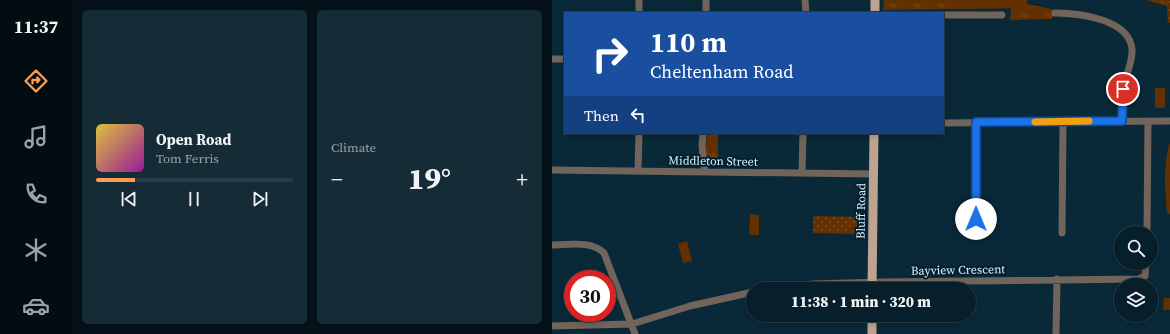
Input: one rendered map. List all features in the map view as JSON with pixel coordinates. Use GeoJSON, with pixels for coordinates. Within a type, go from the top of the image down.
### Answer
{"type":"FeatureCollection","features":[{"type":"Feature","properties":{"kind":"main road"},"geometry":{"type":"LineString","coordinates":[[875,0],[875,12]]}},
{"type":"Feature","properties":{"kind":"main road","name":"Bluff Road"},"geometry":{"type":"LineString","coordinates":[[872,282],[874,134]]}},
{"type":"Feature","properties":{"kind":"main road"},"geometry":{"type":"LineString","coordinates":[[872,322],[872,334]]}},
{"type":"Feature","properties":{"kind":"street"},"geometry":{"type":"LineString","coordinates":[[640,0],[640,12]]}},
{"type":"Feature","properties":{"kind":"street"},"geometry":{"type":"LineString","coordinates":[[706,0],[706,12]]}},
{"type":"Feature","properties":{"kind":"street"},"geometry":{"type":"LineString","coordinates":[[805,0],[806,12]]}},
{"type":"Feature","properties":{"kind":"street"},"geometry":{"type":"LineString","coordinates":[[1055,13],[1079,14],[1114,25],[1128,36],[1132,50],[1123,89],[1122,121]]}},
{"type":"Feature","properties":{"kind":"street"},"geometry":{"type":"LineString","coordinates":[[944,15],[1002,15]]}},
{"type":"Feature","properties":{"kind":"street"},"geometry":{"type":"LineString","coordinates":[[552,59],[564,59]]}},
{"type":"Feature","properties":{"kind":"street"},"geometry":{"type":"LineString","coordinates":[[944,122],[1170,120]]}},
{"type":"Feature","properties":{"kind":"street"},"geometry":{"type":"LineString","coordinates":[[1147,226],[1148,121]]}},
{"type":"Feature","properties":{"kind":"street"},"geometry":{"type":"LineString","coordinates":[[976,122],[976,234]]}},
{"type":"Feature","properties":{"kind":"street"},"geometry":{"type":"LineString","coordinates":[[1062,234],[1063,122]]}},
{"type":"Feature","properties":{"kind":"street"},"geometry":{"type":"LineString","coordinates":[[638,171],[639,134]]}},
{"type":"Feature","properties":{"kind":"street"},"geometry":{"type":"LineString","coordinates":[[703,134],[702,146],[705,172]]}},
{"type":"Feature","properties":{"kind":"street"},"geometry":{"type":"LineString","coordinates":[[802,134],[802,174]]}},
{"type":"Feature","properties":{"kind":"street","name":"Middleton Street"},"geometry":{"type":"LineString","coordinates":[[552,170],[873,174]]}},
{"type":"Feature","properties":{"kind":"street"},"geometry":{"type":"LineString","coordinates":[[552,245],[588,245],[600,249],[607,258],[635,334]]}},
{"type":"Feature","properties":{"kind":"street","name":"Bayview Crescent"},"geometry":{"type":"LineString","coordinates":[[976,283],[1144,278],[1146,270]]}},
{"type":"Feature","properties":{"kind":"street"},"geometry":{"type":"LineString","coordinates":[[1056,334],[1057,280]]}},
{"type":"Feature","properties":{"kind":"street"},"geometry":{"type":"LineString","coordinates":[[552,326],[632,324],[690,306],[746,294]]}},
{"type":"Feature","properties":{"kind":"green space"},"geometry":{"type":"Polygon","coordinates":[[[884,0],[960,0],[960,9],[883,10],[884,0]]]}},
{"type":"Feature","properties":{"kind":"green space"},"geometry":{"type":"Polygon","coordinates":[[[960,0],[1027,0],[1027,8],[960,9],[960,0]]]}},
{"type":"Feature","properties":{"kind":"green space"},"geometry":{"type":"Polygon","coordinates":[[[1147,0],[1170,0],[1170,23],[1168,23],[1167,6],[1147,0]]]}},
{"type":"Feature","properties":{"kind":"green space"},"geometry":{"type":"Polygon","coordinates":[[[1027,4],[1056,10],[1052,19],[1010,20],[1011,8],[1026,8],[1027,4]]]}},
{"type":"Feature","properties":{"kind":"green space"},"geometry":{"type":"Polygon","coordinates":[[[1155,88],[1165,88],[1165,108],[1155,108],[1155,88]]]}},
{"type":"Feature","properties":{"kind":"green space"},"geometry":{"type":"Polygon","coordinates":[[[707,134],[718,134],[718,163],[707,163],[705,158],[707,134]]]}},
{"type":"Feature","properties":{"kind":"green space"},"geometry":{"type":"Polygon","coordinates":[[[1169,144],[1170,214],[1167,213],[1165,178],[1169,144]]]}},
{"type":"Feature","properties":{"kind":"green space"},"geometry":{"type":"Polygon","coordinates":[[[750,214],[759,215],[759,235],[749,235],[750,214]]]}},
{"type":"Feature","properties":{"kind":"green space"},"geometry":{"type":"Polygon","coordinates":[[[813,216],[864,217],[864,234],[813,233],[813,216]]]}},
{"type":"Feature","properties":{"kind":"green space"},"geometry":{"type":"Polygon","coordinates":[[[687,241],[692,261],[683,263],[678,244],[687,241]]]}},
{"type":"Feature","properties":{"kind":"green space"},"geometry":{"type":"Polygon","coordinates":[[[1164,298],[1170,298],[1170,310],[1163,310],[1164,298]]]}},
{"type":"Feature","properties":{"kind":"slow traffic"},"geometry":{"type":"LineString","coordinates":[[1035,122],[1089,121]]}},
{"type":"Feature","properties":{"kind":"route"},"geometry":{"type":"LineString","coordinates":[[976,219],[976,122],[1122,121],[1123,89]]}}]}
